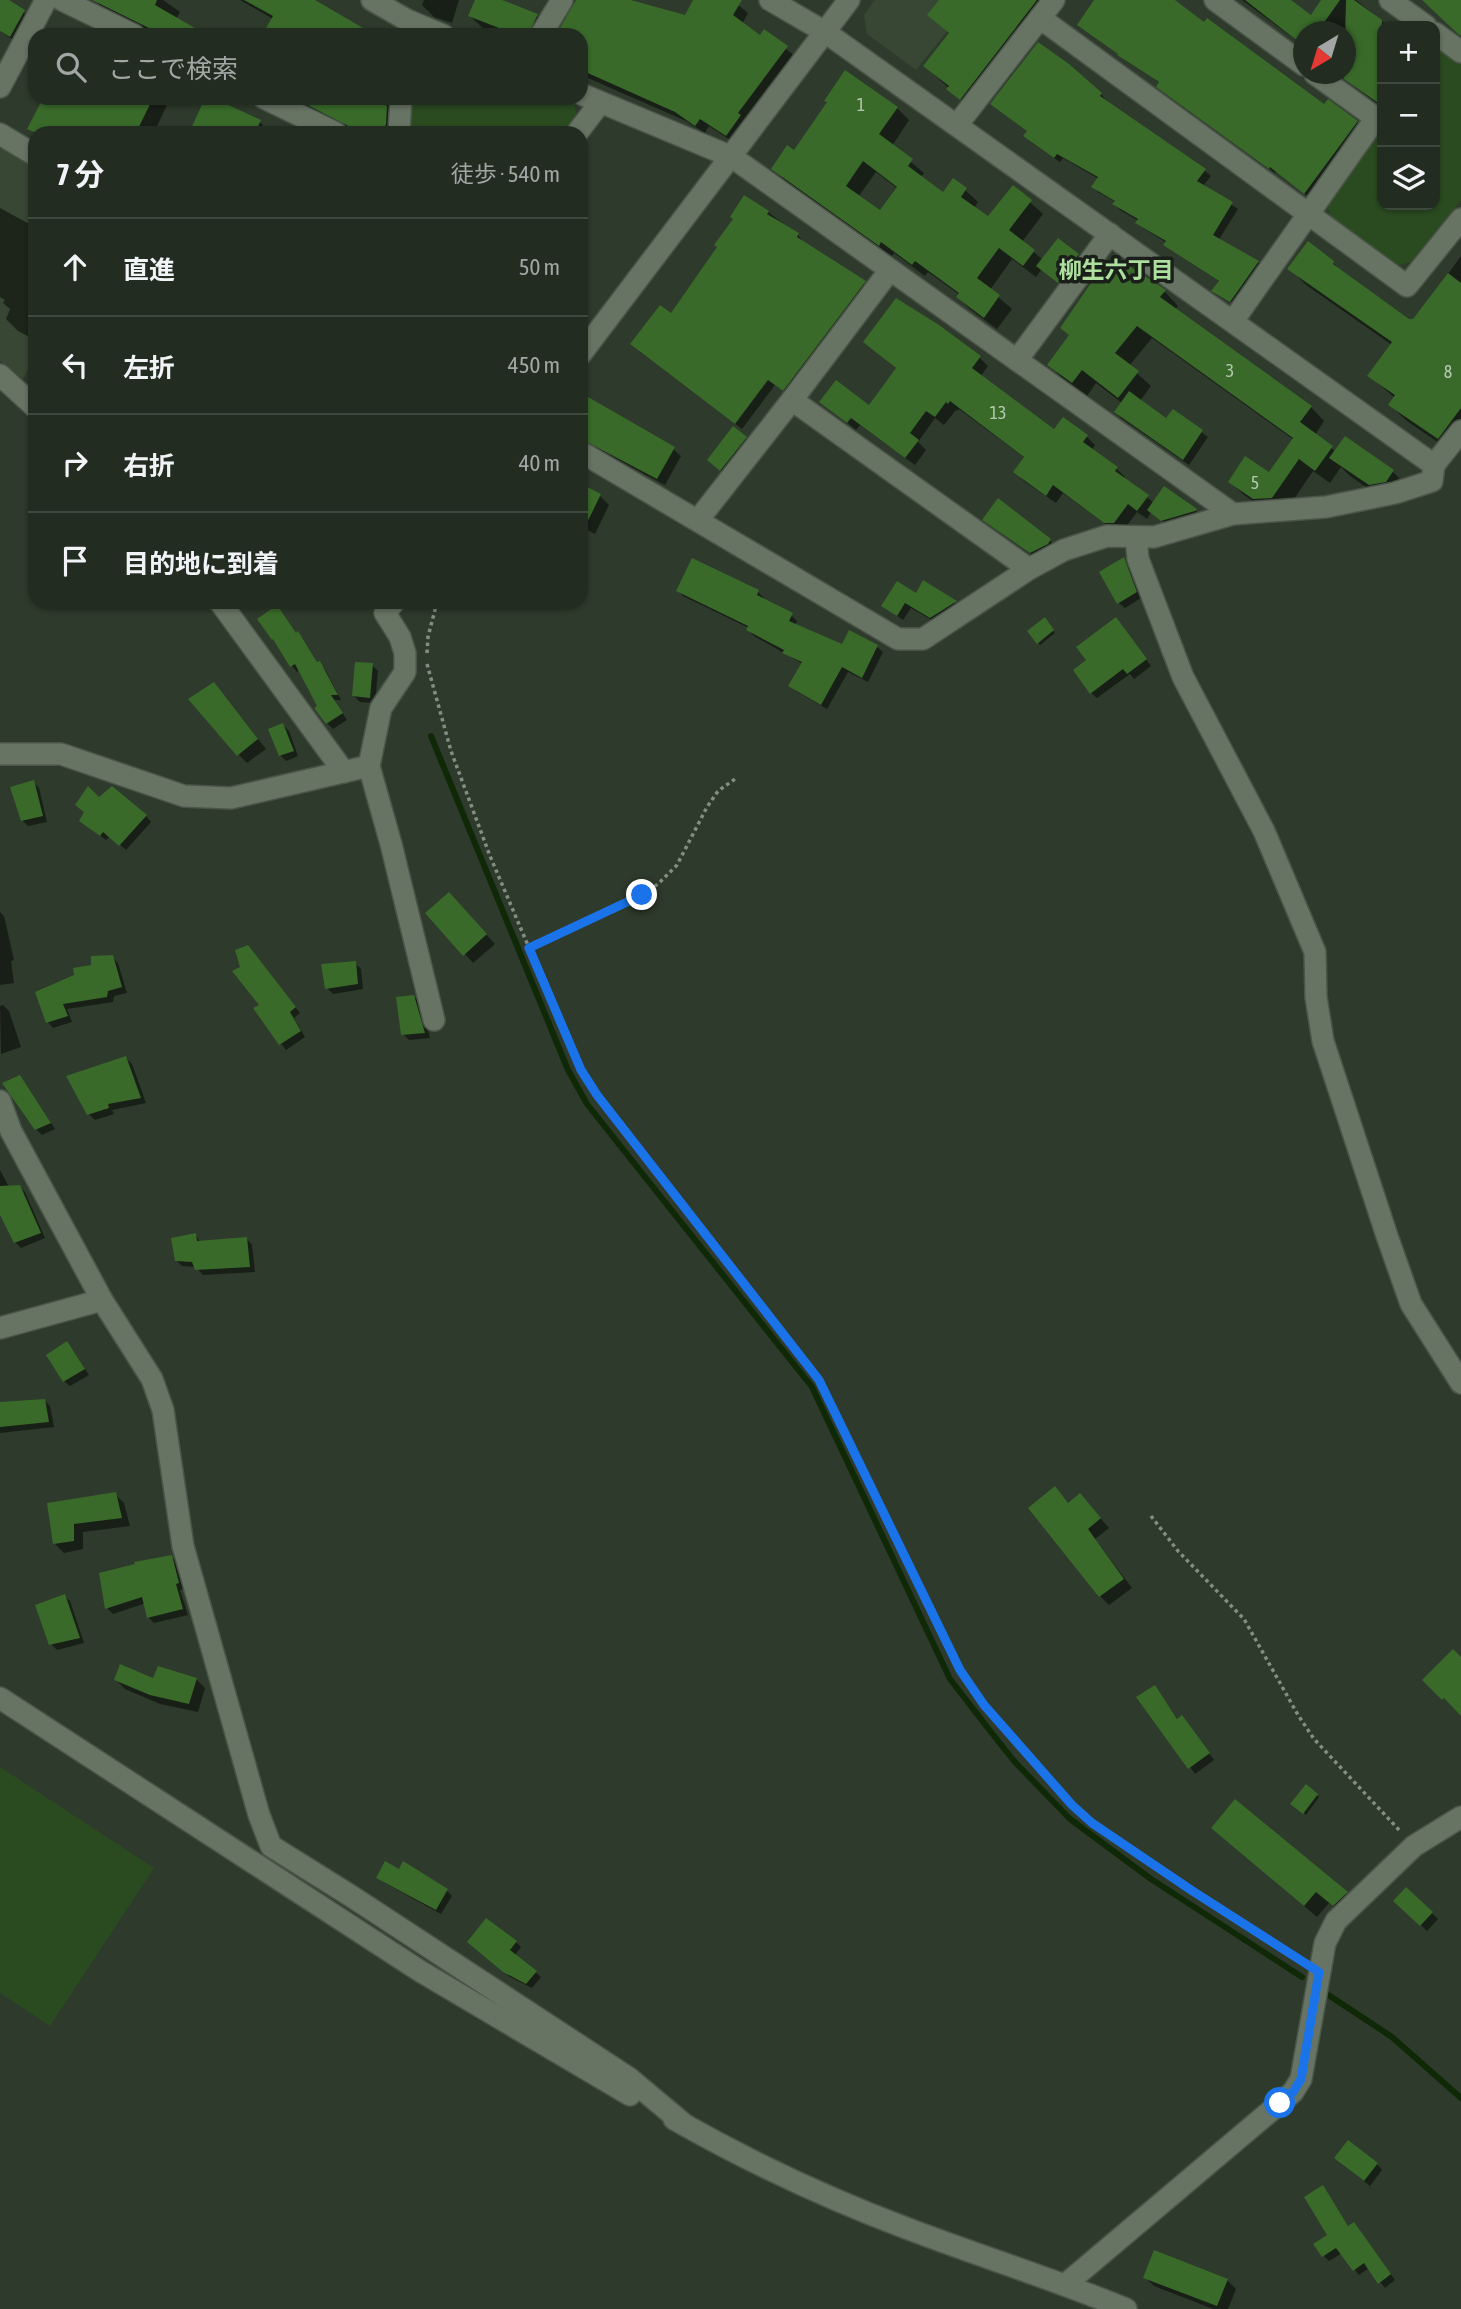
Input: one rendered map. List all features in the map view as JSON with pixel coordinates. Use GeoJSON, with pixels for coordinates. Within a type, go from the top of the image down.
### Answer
{"type":"FeatureCollection","features":[{"type":"Feature","properties":{"kind":"street"},"geometry":{"type":"LineString","coordinates":[[31,28],[46,0]]}},
{"type":"Feature","properties":{"kind":"street"},"geometry":{"type":"LineString","coordinates":[[62,0],[120,28]]}},
{"type":"Feature","properties":{"kind":"street"},"geometry":{"type":"LineString","coordinates":[[372,0],[429,28]]}},
{"type":"Feature","properties":{"kind":"street"},"geometry":{"type":"LineString","coordinates":[[545,28],[562,0]]}},
{"type":"Feature","properties":{"kind":"street"},"geometry":{"type":"LineString","coordinates":[[769,0],[825,32],[1434,465]]}},
{"type":"Feature","properties":{"kind":"street"},"geometry":{"type":"LineString","coordinates":[[588,345],[849,0]]}},
{"type":"Feature","properties":{"kind":"street"},"geometry":{"type":"LineString","coordinates":[[957,125],[1054,0]]}},
{"type":"Feature","properties":{"kind":"street"},"geometry":{"type":"LineString","coordinates":[[1215,0],[1293,57]]}},
{"type":"Feature","properties":{"kind":"street"},"geometry":{"type":"LineString","coordinates":[[1390,0],[1419,21]]}},
{"type":"Feature","properties":{"kind":"street"},"geometry":{"type":"LineString","coordinates":[[1040,18],[1407,286],[1461,219]]}},
{"type":"Feature","properties":{"kind":"street"},"geometry":{"type":"LineString","coordinates":[[0,87],[28,34]]}},
{"type":"Feature","properties":{"kind":"street"},"geometry":{"type":"LineString","coordinates":[[1440,37],[1461,52]]}},
{"type":"Feature","properties":{"kind":"street"},"geometry":{"type":"LineString","coordinates":[[1233,321],[1376,118],[1329,84]]}},
{"type":"Feature","properties":{"kind":"street"},"geometry":{"type":"LineString","coordinates":[[590,99],[732,156],[1233,514]]}},
{"type":"Feature","properties":{"kind":"street"},"geometry":{"type":"LineString","coordinates":[[278,105],[322,126]]}},
{"type":"Feature","properties":{"kind":"street"},"geometry":{"type":"LineString","coordinates":[[400,126],[401,105]]}},
{"type":"Feature","properties":{"kind":"street"},"geometry":{"type":"LineString","coordinates":[[580,126],[588,105]]}},
{"type":"Feature","properties":{"kind":"street"},"geometry":{"type":"LineString","coordinates":[[0,134],[28,151]]}},
{"type":"Feature","properties":{"kind":"street"},"geometry":{"type":"LineString","coordinates":[[1017,360],[1111,234]]}},
{"type":"Feature","properties":{"kind":"street"},"geometry":{"type":"LineString","coordinates":[[698,520],[890,270]]}},
{"type":"Feature","properties":{"kind":"street"},"geometry":{"type":"LineString","coordinates":[[0,375],[28,401]]}},
{"type":"Feature","properties":{"kind":"street"},"geometry":{"type":"LineString","coordinates":[[792,400],[1029,569]]}},
{"type":"Feature","properties":{"kind":"street"},"geometry":{"type":"LineString","coordinates":[[588,456],[898,639],[923,639],[1029,569],[1064,550],[1107,536],[1154,537],[1233,514],[1326,507],[1395,493],[1433,481],[1434,465],[1461,431]]}},
{"type":"Feature","properties":{"kind":"street"},"geometry":{"type":"LineString","coordinates":[[1136,537],[1138,559],[1183,677],[1264,831],[1315,952],[1316,997],[1323,1041],[1411,1304],[1461,1383]]}},
{"type":"Feature","properties":{"kind":"street"},"geometry":{"type":"LineString","coordinates":[[225,609],[344,772]]}},
{"type":"Feature","properties":{"kind":"street"},"geometry":{"type":"LineString","coordinates":[[389,609],[405,653],[405,672],[381,708],[369,766],[434,1020]]}},
{"type":"Feature","properties":{"kind":"street"},"geometry":{"type":"LineString","coordinates":[[0,754],[61,754],[184,796],[231,798],[369,766]]}},
{"type":"Feature","properties":{"kind":"street"},"geometry":{"type":"LineString","coordinates":[[0,1101],[5,1135],[152,1379],[163,1410],[183,1546],[252,1790],[271,1846],[629,2078],[685,2125]]}},
{"type":"Feature","properties":{"kind":"street"},"geometry":{"type":"LineString","coordinates":[[0,1328],[102,1300]]}},
{"type":"Feature","properties":{"kind":"street"},"geometry":{"type":"LineString","coordinates":[[0,1698],[419,1971],[685,2125],[764,2167],[905,2228],[1066,2284],[1126,2309]]}},
{"type":"Feature","properties":{"kind":"street"},"geometry":{"type":"LineString","coordinates":[[1066,2284],[1293,2092],[1301,2079],[1325,1943],[1336,1921],[1414,1846],[1461,1817]]}},
{"type":"Feature","properties":{"kind":"path"},"geometry":{"type":"LineString","coordinates":[[436,609],[428,637],[426,663],[451,751],[490,856],[581,1070],[597,1095],[819,1380],[960,1670],[984,1705],[1072,1805],[1092,1823],[1319,1972]]}},
{"type":"Feature","properties":{"kind":"path"},"geometry":{"type":"LineString","coordinates":[[529,948],[642,895],[658,884],[677,865],[718,791],[735,779]]}},
{"type":"Feature","properties":{"kind":"path"},"geometry":{"type":"LineString","coordinates":[[1151,1516],[1178,1551],[1244,1619],[1314,1739],[1414,1846]]}},
{"type":"Feature","properties":{"kind":"shaded area"},"geometry":{"type":"Polygon","coordinates":[[[875,0],[972,0],[916,70],[867,34],[864,15],[875,0]]]}},
{"type":"Feature","properties":{"kind":"shaded area"},"geometry":{"type":"Polygon","coordinates":[[[7,147],[28,158],[28,369],[23,379],[0,361],[0,149],[7,147]]]}},
{"type":"Feature","properties":{"kind":"green space"},"geometry":{"type":"Polygon","coordinates":[[[1440,45],[1461,61],[1461,200],[1411,262],[1396,266],[1330,216],[1327,204],[1377,133],[1377,210],[1440,210],[1440,45]]]}},
{"type":"Feature","properties":{"kind":"green space"},"geometry":{"type":"Polygon","coordinates":[[[409,105],[574,105],[577,115],[569,126],[408,126],[409,105]]]}},
{"type":"Feature","properties":{"kind":"green space"},"geometry":{"type":"Polygon","coordinates":[[[0,1767],[154,1868],[50,2026],[0,1993],[0,1767]]]}},
{"type":"Feature","properties":{"kind":"building"},"geometry":{"type":"Polygon","coordinates":[[[0,0],[9,0],[25,10],[10,37],[0,31],[0,0]]]}},
{"type":"Feature","properties":{"kind":"building"},"geometry":{"type":"Polygon","coordinates":[[[92,0],[157,0],[155,5],[195,28],[149,28],[92,0]]]}},
{"type":"Feature","properties":{"kind":"building"},"geometry":{"type":"Polygon","coordinates":[[[244,0],[315,0],[363,28],[266,28],[273,16],[244,0]]]}},
{"type":"Feature","properties":{"kind":"building"},"geometry":{"type":"Polygon","coordinates":[[[475,0],[502,0],[538,14],[531,28],[499,28],[468,16],[475,0]]]}},
{"type":"Feature","properties":{"kind":"building"},"geometry":{"type":"Polygon","coordinates":[[[576,0],[631,0],[685,15],[693,0],[742,0],[733,15],[760,35],[764,29],[788,46],[738,113],[741,115],[726,136],[700,119],[695,126],[675,112],[588,73],[588,28],[560,28],[576,0]]]}},
{"type":"Feature","properties":{"kind":"building"},"geometry":{"type":"Polygon","coordinates":[[[939,0],[1037,0],[960,100],[946,89],[949,86],[923,66],[949,33],[927,15],[939,0]]]}},
{"type":"Feature","properties":{"kind":"building"},"geometry":{"type":"Polygon","coordinates":[[[1094,0],[1175,0],[1204,22],[1207,18],[1293,81],[1293,84],[1324,104],[1328,99],[1358,121],[1304,194],[1156,87],[1159,82],[1077,25],[1094,0]]]}},
{"type":"Feature","properties":{"kind":"building"},"geometry":{"type":"Polygon","coordinates":[[[1245,0],[1291,0],[1311,15],[1321,0],[1340,0],[1325,21],[1293,21],[1293,37],[1245,0]]]}},
{"type":"Feature","properties":{"kind":"building"},"geometry":{"type":"Polygon","coordinates":[[[1346,0],[1354,0],[1382,20],[1377,21],[1377,102],[1351,84],[1356,84],[1356,21],[1345,21],[1346,0]]]}},
{"type":"Feature","properties":{"kind":"building"},"geometry":{"type":"Polygon","coordinates":[[[1422,0],[1461,0],[1461,36],[1457,33],[1422,0]]]}},
{"type":"Feature","properties":{"kind":"building"},"geometry":{"type":"Polygon","coordinates":[[[1038,42],[1069,64],[1102,93],[1100,96],[1206,169],[1197,181],[1233,202],[1213,235],[1259,261],[1230,302],[1211,291],[1219,281],[1163,245],[1166,241],[1135,223],[1138,219],[1112,204],[1115,201],[1091,187],[1098,177],[1057,154],[1054,158],[1023,136],[1027,131],[990,104],[1038,42]]]}},
{"type":"Feature","properties":{"kind":"building"},"geometry":{"type":"Polygon","coordinates":[[[845,70],[898,107],[879,134],[913,159],[908,166],[943,192],[953,178],[967,188],[961,197],[988,216],[1013,185],[1032,200],[1009,230],[1035,250],[1023,266],[999,248],[977,278],[1000,295],[984,318],[956,297],[959,293],[915,261],[912,265],[881,242],[879,246],[771,169],[787,145],[794,150],[827,102],[824,101],[845,70]],[[863,161],[846,186],[880,210],[897,187],[863,161]]]}},
{"type":"Feature","properties":{"kind":"building"},"geometry":{"type":"Polygon","coordinates":[[[39,105],[150,105],[139,126],[29,126],[39,105]]]}},
{"type":"Feature","properties":{"kind":"building"},"geometry":{"type":"Polygon","coordinates":[[[202,105],[228,105],[261,120],[258,126],[192,126],[202,105]]]}},
{"type":"Feature","properties":{"kind":"building"},"geometry":{"type":"Polygon","coordinates":[[[308,105],[387,106],[385,126],[348,126],[308,105]]]}},
{"type":"Feature","properties":{"kind":"building"},"geometry":{"type":"Polygon","coordinates":[[[744,195],[769,211],[767,214],[799,233],[797,237],[866,281],[783,391],[768,380],[735,424],[630,344],[660,305],[671,313],[717,247],[714,245],[733,219],[730,217],[744,195]]]}},
{"type":"Feature","properties":{"kind":"building"},"geometry":{"type":"Polygon","coordinates":[[[1058,238],[1079,254],[1058,283],[1036,266],[1058,238]]]}},
{"type":"Feature","properties":{"kind":"building"},"geometry":{"type":"Polygon","coordinates":[[[1308,241],[1334,261],[1333,264],[1409,319],[1413,319],[1448,273],[1461,283],[1461,408],[1438,439],[1388,405],[1395,395],[1367,376],[1392,342],[1287,269],[1308,241]]]}},
{"type":"Feature","properties":{"kind":"building"},"geometry":{"type":"Polygon","coordinates":[[[1114,256],[1166,290],[1160,297],[1312,406],[1300,422],[1333,446],[1315,471],[1299,459],[1272,498],[1253,499],[1228,482],[1245,456],[1269,472],[1293,438],[1137,326],[1115,353],[1139,371],[1118,398],[1082,370],[1072,383],[1047,365],[1069,335],[1060,328],[1100,270],[1102,272],[1114,256]]]}},
{"type":"Feature","properties":{"kind":"building"},"geometry":{"type":"Polygon","coordinates":[[[896,298],[981,356],[972,368],[1054,429],[1063,417],[1088,435],[1083,442],[1118,467],[1115,471],[1149,495],[1137,511],[1128,504],[1114,523],[1104,523],[1053,485],[1046,496],[1013,472],[1024,457],[950,401],[948,404],[946,402],[935,417],[926,411],[910,433],[919,440],[905,458],[851,418],[847,423],[819,402],[836,380],[869,405],[896,368],[863,342],[896,298]]]}},
{"type":"Feature","properties":{"kind":"building"},"geometry":{"type":"Polygon","coordinates":[[[1129,391],[1166,418],[1173,409],[1203,430],[1183,460],[1114,412],[1129,391]]]}},
{"type":"Feature","properties":{"kind":"building"},"geometry":{"type":"Polygon","coordinates":[[[588,397],[675,447],[657,479],[588,443],[588,397]]]}},
{"type":"Feature","properties":{"kind":"building"},"geometry":{"type":"Polygon","coordinates":[[[733,426],[747,437],[720,471],[707,460],[733,426]]]}},
{"type":"Feature","properties":{"kind":"building"},"geometry":{"type":"Polygon","coordinates":[[[1345,436],[1394,470],[1386,482],[1369,485],[1329,458],[1345,436]]]}},
{"type":"Feature","properties":{"kind":"building"},"geometry":{"type":"Polygon","coordinates":[[[1164,486],[1197,509],[1161,521],[1147,510],[1164,486]]]}},
{"type":"Feature","properties":{"kind":"building"},"geometry":{"type":"Polygon","coordinates":[[[588,488],[601,494],[588,521],[588,488]]]}},
{"type":"Feature","properties":{"kind":"building"},"geometry":{"type":"Polygon","coordinates":[[[998,498],[1051,539],[1048,544],[1030,553],[982,520],[998,498]]]}},
{"type":"Feature","properties":{"kind":"building"},"geometry":{"type":"Polygon","coordinates":[[[1124,557],[1137,592],[1117,604],[1099,572],[1124,557]]]}},
{"type":"Feature","properties":{"kind":"building"},"geometry":{"type":"Polygon","coordinates":[[[692,558],[759,590],[757,595],[793,613],[789,621],[842,644],[849,630],[878,645],[862,678],[842,667],[821,705],[788,686],[802,662],[782,653],[784,650],[746,630],[748,626],[676,591],[692,558]]]}},
{"type":"Feature","properties":{"kind":"building"},"geometry":{"type":"Polygon","coordinates":[[[923,580],[957,601],[930,618],[905,603],[897,616],[881,606],[897,581],[916,593],[923,580]]]}},
{"type":"Feature","properties":{"kind":"building"},"geometry":{"type":"Polygon","coordinates":[[[271,609],[280,609],[296,633],[298,631],[317,662],[320,661],[338,695],[331,695],[343,713],[326,724],[314,708],[317,706],[295,664],[290,667],[257,619],[271,609]]]}},
{"type":"Feature","properties":{"kind":"building"},"geometry":{"type":"Polygon","coordinates":[[[1045,617],[1054,630],[1037,644],[1027,631],[1045,617]]]}},
{"type":"Feature","properties":{"kind":"building"},"geometry":{"type":"Polygon","coordinates":[[[1116,617],[1147,659],[1127,674],[1123,669],[1090,694],[1073,670],[1086,660],[1076,647],[1116,617]]]}},
{"type":"Feature","properties":{"kind":"building"},"geometry":{"type":"Polygon","coordinates":[[[355,662],[373,663],[370,698],[352,696],[355,662]]]}},
{"type":"Feature","properties":{"kind":"building"},"geometry":{"type":"Polygon","coordinates":[[[214,682],[258,739],[237,756],[188,699],[214,682]]]}},
{"type":"Feature","properties":{"kind":"building"},"geometry":{"type":"Polygon","coordinates":[[[283,723],[294,751],[279,756],[268,729],[283,723]]]}},
{"type":"Feature","properties":{"kind":"building"},"geometry":{"type":"Polygon","coordinates":[[[34,780],[43,816],[21,821],[10,787],[34,780]]]}},
{"type":"Feature","properties":{"kind":"building"},"geometry":{"type":"Polygon","coordinates":[[[88,786],[99,797],[112,786],[147,815],[119,846],[103,832],[100,836],[79,821],[84,812],[75,805],[88,786]]]}},
{"type":"Feature","properties":{"kind":"building"},"geometry":{"type":"Polygon","coordinates":[[[449,892],[487,934],[463,956],[425,913],[449,892]]]}},
{"type":"Feature","properties":{"kind":"building"},"geometry":{"type":"Polygon","coordinates":[[[248,945],[296,1007],[290,1012],[301,1031],[279,1045],[253,1008],[259,1005],[232,971],[240,967],[235,950],[248,945]]]}},
{"type":"Feature","properties":{"kind":"building"},"geometry":{"type":"Polygon","coordinates":[[[113,955],[122,987],[108,991],[107,997],[63,1004],[68,1016],[46,1023],[35,992],[74,975],[73,968],[91,965],[91,956],[113,955]]]}},
{"type":"Feature","properties":{"kind":"building"},"geometry":{"type":"Polygon","coordinates":[[[356,961],[358,984],[325,989],[321,964],[356,961]]]}},
{"type":"Feature","properties":{"kind":"building"},"geometry":{"type":"Polygon","coordinates":[[[414,995],[425,1033],[401,1035],[396,997],[414,995]]]}},
{"type":"Feature","properties":{"kind":"building"},"geometry":{"type":"Polygon","coordinates":[[[126,1056],[141,1098],[108,1104],[109,1108],[87,1115],[66,1076],[126,1056]]]}},
{"type":"Feature","properties":{"kind":"building"},"geometry":{"type":"Polygon","coordinates":[[[20,1075],[51,1123],[35,1130],[2,1083],[20,1075]]]}},
{"type":"Feature","properties":{"kind":"building"},"geometry":{"type":"Polygon","coordinates":[[[20,1185],[41,1233],[14,1243],[0,1215],[0,1186],[20,1185]]]}},
{"type":"Feature","properties":{"kind":"building"},"geometry":{"type":"Polygon","coordinates":[[[196,1233],[197,1241],[247,1237],[250,1267],[195,1270],[192,1262],[175,1261],[171,1238],[196,1233]]]}},
{"type":"Feature","properties":{"kind":"building"},"geometry":{"type":"Polygon","coordinates":[[[67,1341],[85,1369],[63,1382],[46,1355],[67,1341]]]}},
{"type":"Feature","properties":{"kind":"building"},"geometry":{"type":"Polygon","coordinates":[[[45,1399],[49,1422],[0,1427],[0,1402],[45,1399]]]}},
{"type":"Feature","properties":{"kind":"building"},"geometry":{"type":"Polygon","coordinates":[[[1055,1486],[1068,1503],[1080,1493],[1101,1518],[1088,1529],[1124,1579],[1099,1597],[1028,1508],[1055,1486]]]}},
{"type":"Feature","properties":{"kind":"building"},"geometry":{"type":"Polygon","coordinates":[[[116,1492],[122,1518],[74,1524],[74,1541],[53,1544],[47,1503],[116,1492]]]}},
{"type":"Feature","properties":{"kind":"building"},"geometry":{"type":"Polygon","coordinates":[[[172,1555],[183,1609],[147,1618],[142,1597],[105,1609],[99,1573],[135,1564],[134,1562],[172,1555]]]}},
{"type":"Feature","properties":{"kind":"building"},"geometry":{"type":"Polygon","coordinates":[[[65,1594],[80,1638],[49,1645],[35,1605],[65,1594]]]}},
{"type":"Feature","properties":{"kind":"building"},"geometry":{"type":"Polygon","coordinates":[[[1453,1649],[1461,1657],[1461,1716],[1422,1680],[1453,1649]]]}},
{"type":"Feature","properties":{"kind":"building"},"geometry":{"type":"Polygon","coordinates":[[[120,1664],[153,1678],[158,1666],[197,1678],[189,1704],[150,1695],[114,1680],[120,1664]]]}},
{"type":"Feature","properties":{"kind":"building"},"geometry":{"type":"Polygon","coordinates":[[[1155,1685],[1177,1719],[1182,1715],[1210,1753],[1188,1769],[1136,1697],[1155,1685]]]}},
{"type":"Feature","properties":{"kind":"building"},"geometry":{"type":"Polygon","coordinates":[[[1306,1784],[1318,1794],[1303,1814],[1290,1804],[1306,1784]]]}},
{"type":"Feature","properties":{"kind":"building"},"geometry":{"type":"Polygon","coordinates":[[[1235,1799],[1348,1892],[1333,1906],[1316,1892],[1304,1906],[1211,1828],[1235,1799]]]}},
{"type":"Feature","properties":{"kind":"building"},"geometry":{"type":"Polygon","coordinates":[[[385,1861],[399,1869],[403,1861],[448,1889],[436,1910],[376,1878],[385,1861]]]}},
{"type":"Feature","properties":{"kind":"building"},"geometry":{"type":"Polygon","coordinates":[[[1406,1887],[1433,1912],[1420,1926],[1393,1901],[1406,1887]]]}},
{"type":"Feature","properties":{"kind":"building"},"geometry":{"type":"Polygon","coordinates":[[[486,1918],[517,1941],[510,1950],[537,1971],[526,1984],[503,1972],[467,1942],[486,1918]]]}},
{"type":"Feature","properties":{"kind":"building"},"geometry":{"type":"Polygon","coordinates":[[[1348,2140],[1378,2163],[1364,2181],[1334,2158],[1348,2140]]]}},
{"type":"Feature","properties":{"kind":"building"},"geometry":{"type":"Polygon","coordinates":[[[1323,2185],[1348,2226],[1354,2222],[1391,2274],[1378,2284],[1364,2263],[1353,2271],[1336,2248],[1322,2257],[1313,2244],[1327,2235],[1304,2197],[1323,2185]]]}},
{"type":"Feature","properties":{"kind":"building"},"geometry":{"type":"Polygon","coordinates":[[[1154,2250],[1228,2279],[1217,2306],[1143,2278],[1154,2250]]]}},
{"type":"Feature","properties":{"kind":"waterway"},"geometry":{"type":"LineString","coordinates":[[431,736],[568,1070],[587,1104],[812,1387],[950,1679],[1014,1761],[1070,1819],[1151,1879],[1302,1977]]}},
{"type":"Feature","properties":{"kind":"waterway"},"geometry":{"type":"LineString","coordinates":[[1327,1994],[1392,2037],[1461,2098]]}},
{"type":"Feature","properties":{"kind":"district","name":"柳生六丁目"},"geometry":{"type":"Point","coordinates":[1116,270]}},
{"type":"Feature","properties":{"kind":"route"},"geometry":{"type":"LineString","coordinates":[[642,895],[529,948],[581,1070],[597,1095],[819,1380],[960,1670],[984,1705],[1072,1805],[1092,1823],[1319,1972],[1301,2079],[1293,2092],[1280,2103]]}}]}
